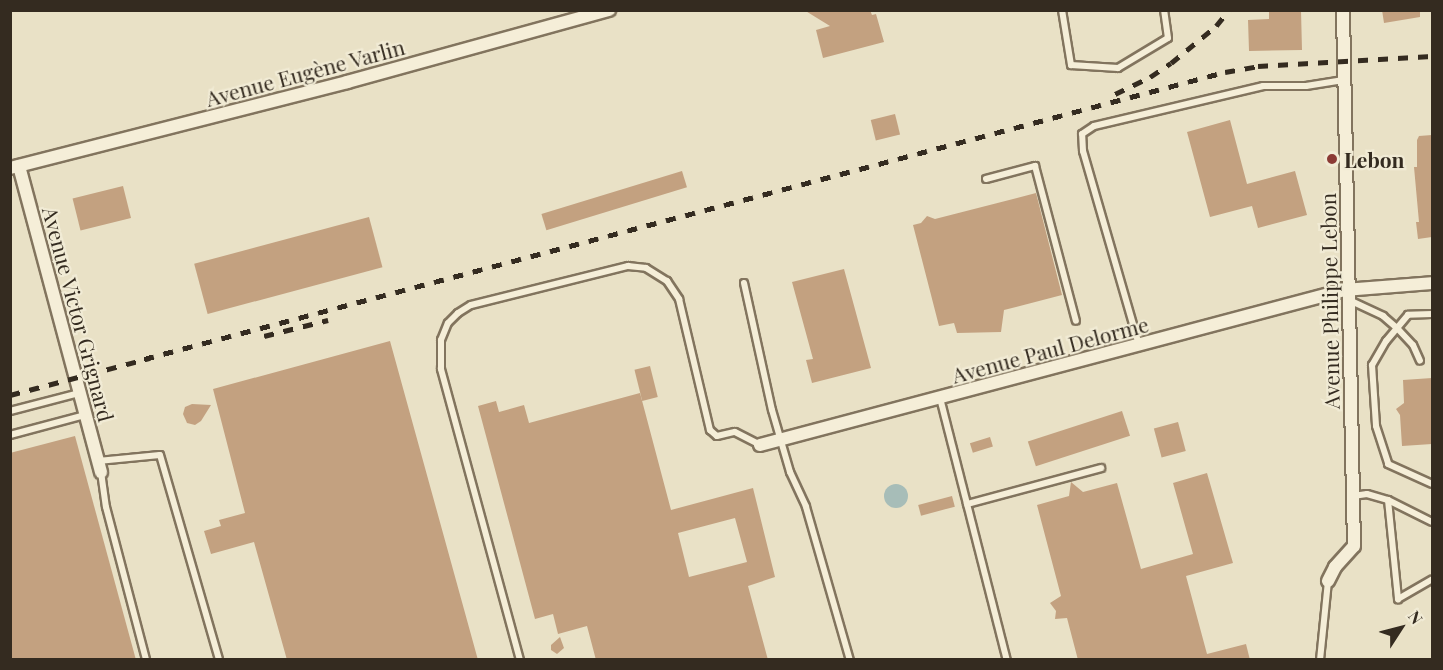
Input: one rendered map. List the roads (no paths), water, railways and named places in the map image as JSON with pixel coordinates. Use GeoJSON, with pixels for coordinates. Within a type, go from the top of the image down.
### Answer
{"type":"FeatureCollection","features":[{"type":"Feature","properties":{"kind":"street","name":"Avenue Eugène Varlin"},"geometry":{"type":"LineString","coordinates":[[15,167],[347,82],[609,10]]}},
{"type":"Feature","properties":{"kind":"street","name":"Avenue Philippe Lebon"},"geometry":{"type":"LineString","coordinates":[[1328,581],[1335,567],[1354,546],[1343,10]]}},
{"type":"Feature","properties":{"kind":"street","name":"Avenue Victor Grignard"},"geometry":{"type":"LineString","coordinates":[[15,167],[100,467]]}},
{"type":"Feature","properties":{"kind":"street","name":"Avenue Paul Delorme"},"geometry":{"type":"LineString","coordinates":[[760,445],[1349,294],[1432,283]]}},
{"type":"Feature","properties":{"kind":"lane"},"geometry":{"type":"LineString","coordinates":[[1062,10],[1071,65],[1118,68],[1168,38],[1164,10]]}},
{"type":"Feature","properties":{"kind":"lane"},"geometry":{"type":"LineString","coordinates":[[1139,346],[1086,162],[1082,134],[1094,126],[1263,86],[1306,86],[1344,80]]}},
{"type":"Feature","properties":{"kind":"lane"},"geometry":{"type":"LineString","coordinates":[[986,179],[1035,166],[1076,321]]}},
{"type":"Feature","properties":{"kind":"lane"},"geometry":{"type":"LineString","coordinates":[[520,660],[441,369],[441,340],[448,323],[458,313],[471,305],[628,266],[646,268],[667,281],[679,299],[710,430],[717,436],[735,432],[760,445]]}},
{"type":"Feature","properties":{"kind":"lane"},"geometry":{"type":"LineString","coordinates":[[744,283],[781,440],[795,488],[806,507],[850,660]]}},
{"type":"Feature","properties":{"kind":"lane"},"geometry":{"type":"LineString","coordinates":[[1349,294],[1397,328],[1413,345],[1420,360]]}},
{"type":"Feature","properties":{"kind":"lane"},"geometry":{"type":"LineString","coordinates":[[1432,314],[1408,315],[1386,341],[1372,365],[1376,426],[1388,464],[1432,484]]}},
{"type":"Feature","properties":{"kind":"lane"},"geometry":{"type":"LineString","coordinates":[[10,411],[80,393]]}},
{"type":"Feature","properties":{"kind":"lane"},"geometry":{"type":"LineString","coordinates":[[940,398],[1007,660]]}},
{"type":"Feature","properties":{"kind":"lane"},"geometry":{"type":"LineString","coordinates":[[10,435],[86,415]]}},
{"type":"Feature","properties":{"kind":"lane"},"geometry":{"type":"LineString","coordinates":[[146,660],[106,507],[100,467],[160,455],[219,660]]}},
{"type":"Feature","properties":{"kind":"lane"},"geometry":{"type":"LineString","coordinates":[[967,504],[1101,468]]}},
{"type":"Feature","properties":{"kind":"lane"},"geometry":{"type":"LineString","coordinates":[[1353,496],[1367,494],[1388,501],[1432,522]]}},
{"type":"Feature","properties":{"kind":"lane"},"geometry":{"type":"LineString","coordinates":[[1388,501],[1398,598],[1432,579]]}},
{"type":"Feature","properties":{"kind":"lane"},"geometry":{"type":"LineString","coordinates":[[1320,660],[1328,581]]}},
{"type":"Feature","properties":{"kind":"water"},"geometry":{"type":"Polygon","coordinates":[[[891,484],[901,484],[908,491],[908,501],[901,508],[891,508],[884,501],[884,491],[891,484]]]}},
{"type":"Feature","properties":{"kind":"railway"},"geometry":{"type":"LineString","coordinates":[[1115,94],[1150,77],[1171,63],[1216,26],[1229,10]]}},
{"type":"Feature","properties":{"kind":"railway"},"geometry":{"type":"LineString","coordinates":[[144,359],[1225,72],[1258,66],[1432,56]]}},
{"type":"Feature","properties":{"kind":"railway"},"geometry":{"type":"LineString","coordinates":[[264,336],[328,320]]}},
{"type":"Feature","properties":{"kind":"railway"},"geometry":{"type":"LineString","coordinates":[[10,395],[150,358]]}},
{"type":"Feature","properties":{"kind":"place","name":"Lebon"},"geometry":{"type":"Point","coordinates":[1332,159]}}]}
